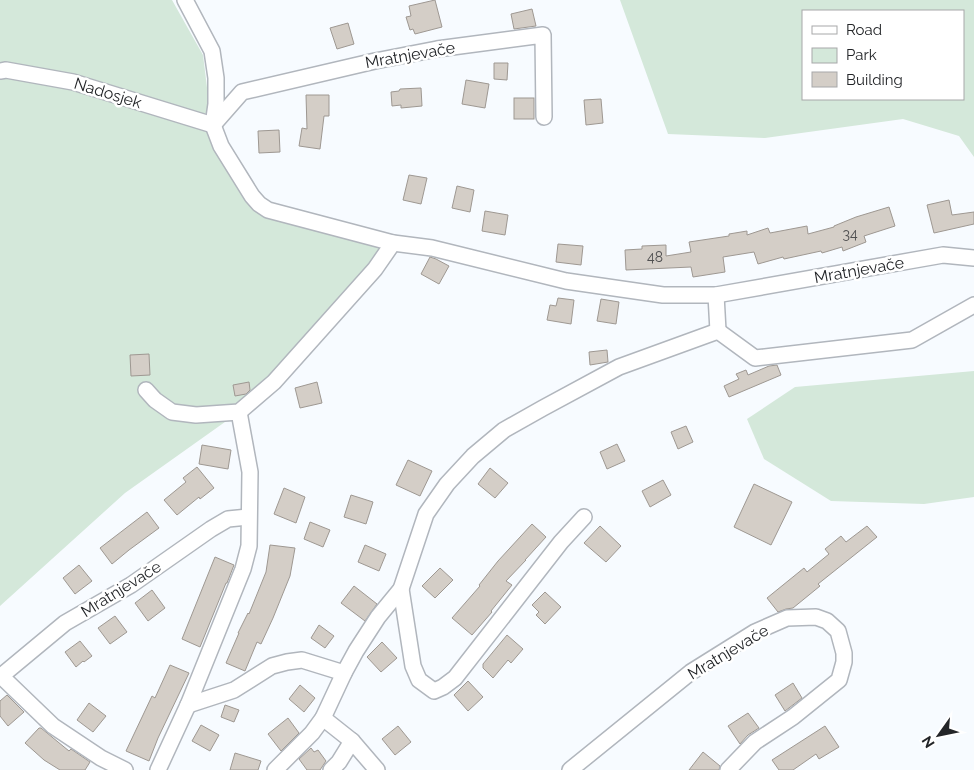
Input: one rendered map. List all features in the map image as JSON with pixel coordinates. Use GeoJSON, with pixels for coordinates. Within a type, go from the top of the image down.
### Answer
{"type":"FeatureCollection","features":[{"type":"Feature","properties":{"kind":"street","name":"Mratnjevače"},"geometry":{"type":"LineString","coordinates":[[185,0],[212,52],[216,78],[216,104],[213,125],[221,146],[252,196],[268,210],[393,243],[432,248],[566,281],[663,295],[716,295],[943,255],[974,258]]}},
{"type":"Feature","properties":{"kind":"street","name":"Mratnjevače"},"geometry":{"type":"LineString","coordinates":[[213,125],[242,92],[375,61],[428,51],[543,35],[544,117]]}},
{"type":"Feature","properties":{"kind":"street","name":"Nadosjek"},"geometry":{"type":"LineString","coordinates":[[0,71],[6,70],[73,82],[213,125]]}},
{"type":"Feature","properties":{"kind":"street"},"geometry":{"type":"LineString","coordinates":[[146,390],[155,400],[172,412],[196,415],[239,412],[274,382],[375,269],[393,243]]}},
{"type":"Feature","properties":{"kind":"street"},"geometry":{"type":"LineString","coordinates":[[716,295],[718,331]]}},
{"type":"Feature","properties":{"kind":"street"},"geometry":{"type":"LineString","coordinates":[[718,331],[755,358],[912,340],[974,305]]}},
{"type":"Feature","properties":{"kind":"street"},"geometry":{"type":"LineString","coordinates":[[275,770],[312,733],[324,718],[356,651],[378,617],[401,589],[426,514],[447,484],[473,456],[504,430],[619,367],[718,331]]}},
{"type":"Feature","properties":{"kind":"street"},"geometry":{"type":"LineString","coordinates":[[158,770],[188,705],[243,569],[248,546],[250,472],[239,412]]}},
{"type":"Feature","properties":{"kind":"street","name":"Mratnjevače"},"geometry":{"type":"LineString","coordinates":[[125,770],[101,758],[53,726],[1,677],[65,623],[131,585],[210,529],[228,520],[248,517]]}},
{"type":"Feature","properties":{"kind":"street"},"geometry":{"type":"LineString","coordinates":[[401,589],[413,666],[419,680],[434,691],[455,678],[561,542],[584,517]]}},
{"type":"Feature","properties":{"kind":"street","name":"Mratnjevače"},"geometry":{"type":"LineString","coordinates":[[570,770],[691,672],[755,632],[788,618],[816,617],[826,621],[838,632],[844,653],[844,662],[839,680],[793,717],[755,742],[728,770]]}},
{"type":"Feature","properties":{"kind":"street"},"geometry":{"type":"LineString","coordinates":[[188,705],[234,690],[272,666],[286,662],[302,660],[344,673]]}},
{"type":"Feature","properties":{"kind":"street"},"geometry":{"type":"LineString","coordinates":[[324,718],[352,741],[377,770]]}},
{"type":"Feature","properties":{"kind":"street"},"geometry":{"type":"LineString","coordinates":[[331,770],[339,762],[352,741]]}},
{"type":"Feature","properties":{"kind":"green space"},"geometry":{"type":"Polygon","coordinates":[[[0,0],[172,0],[203,55],[210,112],[193,118],[213,125],[259,204],[393,243],[239,412],[125,493],[0,606],[0,0]]]}},
{"type":"Feature","properties":{"kind":"green space"},"geometry":{"type":"Polygon","coordinates":[[[620,0],[974,0],[974,157],[959,136],[903,119],[765,138],[668,134],[620,0]]]}},
{"type":"Feature","properties":{"kind":"green space"},"geometry":{"type":"Polygon","coordinates":[[[974,371],[974,497],[924,504],[831,501],[764,459],[747,419],[795,387],[974,371]]]}},
{"type":"Feature","properties":{"kind":"building"},"geometry":{"type":"Polygon","coordinates":[[[435,0],[442,27],[415,34],[413,29],[410,30],[406,17],[411,16],[409,6],[435,0]]]}},
{"type":"Feature","properties":{"kind":"building"},"geometry":{"type":"Polygon","coordinates":[[[532,9],[536,26],[514,29],[511,14],[532,9]]]}},
{"type":"Feature","properties":{"kind":"building"},"geometry":{"type":"Polygon","coordinates":[[[348,23],[354,44],[337,49],[330,28],[348,23]]]}},
{"type":"Feature","properties":{"kind":"building"},"geometry":{"type":"Polygon","coordinates":[[[494,63],[508,63],[507,80],[494,79],[494,63]]]}},
{"type":"Feature","properties":{"kind":"building"},"geometry":{"type":"Polygon","coordinates":[[[466,80],[489,84],[485,108],[462,104],[466,80]]]}},
{"type":"Feature","properties":{"kind":"building"},"geometry":{"type":"Polygon","coordinates":[[[421,88],[422,106],[401,108],[401,105],[392,106],[391,92],[399,91],[400,89],[421,88]]]}},
{"type":"Feature","properties":{"kind":"building"},"geometry":{"type":"Polygon","coordinates":[[[306,95],[329,95],[329,116],[324,116],[320,149],[299,146],[302,128],[307,129],[306,95]]]}},
{"type":"Feature","properties":{"kind":"building"},"geometry":{"type":"Polygon","coordinates":[[[514,98],[534,98],[534,119],[514,119],[514,98]]]}},
{"type":"Feature","properties":{"kind":"building"},"geometry":{"type":"Polygon","coordinates":[[[601,99],[603,123],[586,125],[584,100],[601,99]]]}},
{"type":"Feature","properties":{"kind":"building"},"geometry":{"type":"Polygon","coordinates":[[[279,130],[280,152],[259,153],[258,131],[279,130]]]}},
{"type":"Feature","properties":{"kind":"building"},"geometry":{"type":"Polygon","coordinates":[[[409,175],[427,178],[421,204],[403,200],[409,175]]]}},
{"type":"Feature","properties":{"kind":"building"},"geometry":{"type":"Polygon","coordinates":[[[457,186],[474,190],[470,212],[452,208],[457,186]]]}},
{"type":"Feature","properties":{"kind":"building"},"geometry":{"type":"Polygon","coordinates":[[[949,200],[952,215],[974,212],[974,224],[934,233],[927,205],[949,200]]]}},
{"type":"Feature","properties":{"kind":"building"},"geometry":{"type":"Polygon","coordinates":[[[889,207],[895,226],[864,236],[866,242],[843,251],[842,247],[822,253],[821,251],[784,259],[783,257],[758,264],[754,252],[723,257],[725,272],[693,277],[691,267],[626,270],[625,250],[642,249],[642,246],[666,245],[666,256],[691,252],[689,242],[729,236],[729,234],[747,231],[747,235],[768,228],[770,233],[807,226],[808,234],[834,227],[856,217],[889,207]]]}},
{"type":"Feature","properties":{"kind":"building"},"geometry":{"type":"Polygon","coordinates":[[[485,211],[508,215],[505,235],[482,231],[485,211]]]}},
{"type":"Feature","properties":{"kind":"building"},"geometry":{"type":"Polygon","coordinates":[[[558,244],[583,246],[581,265],[556,262],[558,244]]]}},
{"type":"Feature","properties":{"kind":"building"},"geometry":{"type":"Polygon","coordinates":[[[430,257],[449,266],[439,284],[421,274],[430,257]]]}},
{"type":"Feature","properties":{"kind":"building"},"geometry":{"type":"Polygon","coordinates":[[[558,298],[574,300],[571,324],[547,320],[550,305],[556,306],[558,298]]]}},
{"type":"Feature","properties":{"kind":"building"},"geometry":{"type":"Polygon","coordinates":[[[601,299],[619,302],[616,324],[597,321],[601,299]]]}},
{"type":"Feature","properties":{"kind":"building"},"geometry":{"type":"Polygon","coordinates":[[[607,350],[608,362],[590,365],[589,352],[607,350]]]}},
{"type":"Feature","properties":{"kind":"building"},"geometry":{"type":"Polygon","coordinates":[[[149,354],[150,375],[131,376],[130,355],[149,354]]]}},
{"type":"Feature","properties":{"kind":"building"},"geometry":{"type":"Polygon","coordinates":[[[777,365],[781,375],[729,397],[724,386],[739,379],[736,374],[746,370],[748,375],[769,366],[777,365]]]}},
{"type":"Feature","properties":{"kind":"building"},"geometry":{"type":"Polygon","coordinates":[[[249,382],[250,390],[246,394],[235,396],[233,385],[249,382]]]}},
{"type":"Feature","properties":{"kind":"building"},"geometry":{"type":"Polygon","coordinates":[[[317,382],[322,403],[300,408],[295,388],[317,382]]]}},
{"type":"Feature","properties":{"kind":"building"},"geometry":{"type":"Polygon","coordinates":[[[686,426],[693,442],[678,449],[671,432],[686,426]]]}},
{"type":"Feature","properties":{"kind":"building"},"geometry":{"type":"Polygon","coordinates":[[[617,444],[625,461],[607,469],[600,452],[617,444]]]}},
{"type":"Feature","properties":{"kind":"building"},"geometry":{"type":"Polygon","coordinates":[[[202,445],[231,450],[228,469],[199,464],[202,445]]]}},
{"type":"Feature","properties":{"kind":"building"},"geometry":{"type":"Polygon","coordinates":[[[408,460],[432,471],[420,496],[396,485],[408,460]]]}},
{"type":"Feature","properties":{"kind":"building"},"geometry":{"type":"Polygon","coordinates":[[[197,467],[214,488],[200,499],[199,497],[177,515],[164,500],[186,482],[183,478],[197,467]]]}},
{"type":"Feature","properties":{"kind":"building"},"geometry":{"type":"Polygon","coordinates":[[[490,468],[508,483],[495,498],[478,484],[490,468]]]}},
{"type":"Feature","properties":{"kind":"building"},"geometry":{"type":"Polygon","coordinates":[[[663,480],[671,495],[650,507],[642,491],[663,480]]]}},
{"type":"Feature","properties":{"kind":"building"},"geometry":{"type":"Polygon","coordinates":[[[754,484],[792,502],[771,545],[734,527],[754,484]]]}},
{"type":"Feature","properties":{"kind":"building"},"geometry":{"type":"Polygon","coordinates":[[[284,488],[305,497],[296,523],[274,514],[284,488]]]}},
{"type":"Feature","properties":{"kind":"building"},"geometry":{"type":"Polygon","coordinates":[[[351,495],[373,502],[366,524],[344,517],[351,495]]]}},
{"type":"Feature","properties":{"kind":"building"},"geometry":{"type":"Polygon","coordinates":[[[147,512],[159,528],[112,564],[100,548],[147,512]]]}},
{"type":"Feature","properties":{"kind":"building"},"geometry":{"type":"Polygon","coordinates":[[[310,522],[330,530],[323,547],[304,539],[310,522]]]}},
{"type":"Feature","properties":{"kind":"building"},"geometry":{"type":"Polygon","coordinates":[[[532,524],[546,537],[506,581],[512,585],[472,635],[452,618],[480,586],[498,561],[532,524]]]}},
{"type":"Feature","properties":{"kind":"building"},"geometry":{"type":"Polygon","coordinates":[[[600,526],[621,546],[606,562],[584,543],[600,526]]]}},
{"type":"Feature","properties":{"kind":"building"},"geometry":{"type":"Polygon","coordinates":[[[867,526],[877,537],[818,584],[820,586],[793,608],[778,612],[767,598],[804,568],[807,572],[829,554],[825,549],[841,536],[846,542],[867,526]]]}},
{"type":"Feature","properties":{"kind":"building"},"geometry":{"type":"Polygon","coordinates":[[[270,545],[295,548],[290,576],[261,644],[257,642],[245,671],[226,663],[266,572],[270,545]]]}},
{"type":"Feature","properties":{"kind":"building"},"geometry":{"type":"Polygon","coordinates":[[[365,545],[386,554],[379,571],[358,562],[365,545]]]}},
{"type":"Feature","properties":{"kind":"building"},"geometry":{"type":"Polygon","coordinates":[[[215,557],[234,565],[200,647],[182,639],[215,557]]]}},
{"type":"Feature","properties":{"kind":"building"},"geometry":{"type":"Polygon","coordinates":[[[79,565],[92,581],[75,594],[63,578],[79,565]]]}},
{"type":"Feature","properties":{"kind":"building"},"geometry":{"type":"Polygon","coordinates":[[[440,568],[453,580],[435,598],[422,586],[440,568]]]}},
{"type":"Feature","properties":{"kind":"building"},"geometry":{"type":"Polygon","coordinates":[[[354,586],[377,604],[365,621],[341,603],[354,586]]]}},
{"type":"Feature","properties":{"kind":"building"},"geometry":{"type":"Polygon","coordinates":[[[152,590],[165,608],[148,621],[135,603],[152,590]]]}},
{"type":"Feature","properties":{"kind":"building"},"geometry":{"type":"Polygon","coordinates":[[[545,592],[561,607],[545,624],[536,615],[539,612],[532,605],[545,592]]]}},
{"type":"Feature","properties":{"kind":"building"},"geometry":{"type":"Polygon","coordinates":[[[115,616],[127,632],[110,644],[98,628],[115,616]]]}},
{"type":"Feature","properties":{"kind":"building"},"geometry":{"type":"Polygon","coordinates":[[[319,625],[334,636],[325,648],[311,638],[319,625]]]}},
{"type":"Feature","properties":{"kind":"building"},"geometry":{"type":"Polygon","coordinates":[[[507,635],[523,649],[511,663],[508,660],[493,678],[483,668],[483,664],[507,635]]]}},
{"type":"Feature","properties":{"kind":"building"},"geometry":{"type":"Polygon","coordinates":[[[80,641],[92,656],[76,667],[65,652],[80,641]]]}},
{"type":"Feature","properties":{"kind":"building"},"geometry":{"type":"Polygon","coordinates":[[[382,642],[397,658],[381,672],[367,657],[382,642]]]}},
{"type":"Feature","properties":{"kind":"building"},"geometry":{"type":"Polygon","coordinates":[[[170,665],[189,673],[149,761],[126,751],[152,696],[155,698],[170,665]]]}},
{"type":"Feature","properties":{"kind":"building"},"geometry":{"type":"Polygon","coordinates":[[[468,681],[483,697],[468,711],[454,695],[468,681]]]}},
{"type":"Feature","properties":{"kind":"building"},"geometry":{"type":"Polygon","coordinates":[[[793,683],[802,698],[785,711],[775,695],[793,683]]]}},
{"type":"Feature","properties":{"kind":"building"},"geometry":{"type":"Polygon","coordinates":[[[300,685],[315,698],[304,712],[289,699],[300,685]]]}},
{"type":"Feature","properties":{"kind":"building"},"geometry":{"type":"Polygon","coordinates":[[[7,695],[24,712],[8,726],[0,716],[0,701],[7,695]]]}},
{"type":"Feature","properties":{"kind":"building"},"geometry":{"type":"Polygon","coordinates":[[[89,703],[106,716],[93,732],[77,720],[89,703]]]}},
{"type":"Feature","properties":{"kind":"building"},"geometry":{"type":"Polygon","coordinates":[[[225,705],[239,710],[234,722],[221,717],[225,705]]]}},
{"type":"Feature","properties":{"kind":"building"},"geometry":{"type":"Polygon","coordinates":[[[748,713],[759,728],[748,735],[740,744],[728,726],[748,713]]]}},
{"type":"Feature","properties":{"kind":"building"},"geometry":{"type":"Polygon","coordinates":[[[288,718],[299,733],[281,751],[268,734],[288,718]]]}},
{"type":"Feature","properties":{"kind":"building"},"geometry":{"type":"Polygon","coordinates":[[[201,725],[219,735],[210,751],[192,741],[201,725]]]}},
{"type":"Feature","properties":{"kind":"building"},"geometry":{"type":"Polygon","coordinates":[[[398,726],[411,742],[395,755],[382,739],[398,726]]]}},
{"type":"Feature","properties":{"kind":"building"},"geometry":{"type":"Polygon","coordinates":[[[825,726],[839,747],[819,759],[816,754],[793,770],[779,770],[772,760],[825,726]]]}},
{"type":"Feature","properties":{"kind":"building"},"geometry":{"type":"Polygon","coordinates":[[[39,728],[69,751],[71,749],[90,762],[85,770],[60,770],[44,760],[25,743],[39,728]]]}},
{"type":"Feature","properties":{"kind":"building"},"geometry":{"type":"Polygon","coordinates":[[[311,748],[314,752],[318,750],[326,761],[320,770],[307,770],[299,759],[311,748]]]}},
{"type":"Feature","properties":{"kind":"building"},"geometry":{"type":"Polygon","coordinates":[[[703,752],[720,766],[719,770],[689,770],[703,752]]]}},
{"type":"Feature","properties":{"kind":"building"},"geometry":{"type":"Polygon","coordinates":[[[235,753],[261,761],[258,770],[230,770],[235,753]]]}}]}
